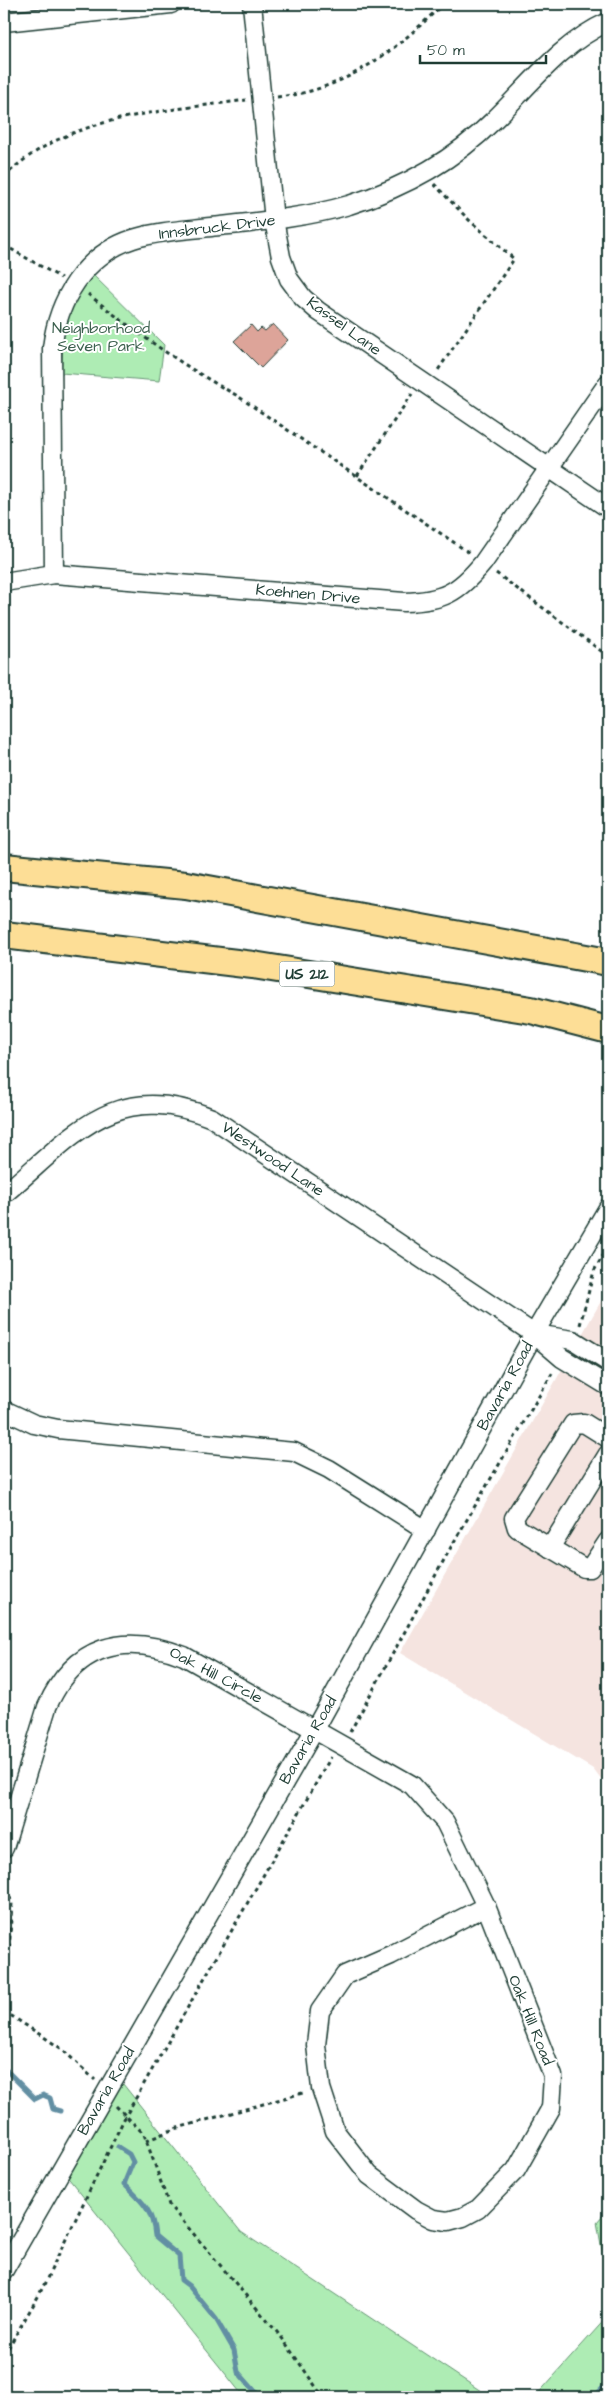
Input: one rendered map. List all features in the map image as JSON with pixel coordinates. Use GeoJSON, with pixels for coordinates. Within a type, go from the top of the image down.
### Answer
{"type":"FeatureCollection","features":[{"type":"Feature","properties":{"kind":"highway"},"geometry":{"type":"LineString","coordinates":[[4,867],[186,885],[608,962]]}},
{"type":"Feature","properties":{"kind":"highway","name":"US 212"},"geometry":{"type":"LineString","coordinates":[[4,935],[253,965],[531,1010],[608,1030]]}},
{"type":"Feature","properties":{"kind":"street"},"geometry":{"type":"LineString","coordinates":[[4,22],[170,4]]}},
{"type":"Feature","properties":{"kind":"street","name":"Kassel Lane"},"geometry":{"type":"LineString","coordinates":[[252,4],[274,220],[281,257],[289,279],[303,298],[318,311],[608,508]]}},
{"type":"Feature","properties":{"kind":"street","name":"Innsbruck Drive"},"geometry":{"type":"LineString","coordinates":[[54,574],[52,348],[61,306],[73,285],[88,268],[108,251],[132,240],[160,233],[274,220],[349,205],[391,190],[423,174],[457,151],[493,121],[568,47],[608,22]]}},
{"type":"Feature","properties":{"kind":"street","name":"Koehnen Drive"},"geometry":{"type":"LineString","coordinates":[[4,582],[54,574],[410,602],[448,596],[467,582],[484,563],[608,383]]}},
{"type":"Feature","properties":{"kind":"street","name":"Westwood Lane"},"geometry":{"type":"LineString","coordinates":[[4,1194],[89,1123],[116,1109],[142,1104],[164,1104],[190,1109],[212,1118],[534,1334],[562,1358],[608,1386]]}},
{"type":"Feature","properties":{"kind":"street","name":"Bavaria Road"},"geometry":{"type":"LineString","coordinates":[[4,2270],[314,1729],[534,1334],[608,1208]]}},
{"type":"Feature","properties":{"kind":"street"},"geometry":{"type":"LineString","coordinates":[[534,1334],[573,1340],[608,1362]]}},
{"type":"Feature","properties":{"kind":"street"},"geometry":{"type":"LineString","coordinates":[[4,1410],[34,1424],[58,1429],[294,1452],[329,1468],[426,1530]]}},
{"type":"Feature","properties":{"kind":"street"},"geometry":{"type":"LineString","coordinates":[[608,1438],[584,1423],[573,1424],[514,1518],[517,1528],[579,1566],[590,1568],[608,1542]]}},
{"type":"Feature","properties":{"kind":"street"},"geometry":{"type":"LineString","coordinates":[[550,1548],[608,1454]]}},
{"type":"Feature","properties":{"kind":"street","name":"Oak Hill Circle"},"geometry":{"type":"LineString","coordinates":[[4,1848],[47,1707],[57,1685],[71,1669],[91,1656],[113,1646],[139,1643],[163,1648],[184,1656],[314,1729]]}},
{"type":"Feature","properties":{"kind":"street","name":"Oak Hill Road"},"geometry":{"type":"LineString","coordinates":[[314,1729],[412,1785],[445,1822],[486,1906],[553,2076],[550,2108],[516,2170],[478,2208],[463,2217],[448,2221],[433,2219],[416,2210],[369,2175],[335,2131],[321,2088],[316,2045],[320,2011],[345,1975],[486,1906]]}},
{"type":"Feature","properties":{"kind":"path"},"geometry":{"type":"LineString","coordinates":[[4,177],[38,150],[82,129],[112,120],[296,95],[334,84],[368,67],[408,38],[443,4]]}},
{"type":"Feature","properties":{"kind":"path"},"geometry":{"type":"LineString","coordinates":[[357,476],[415,390],[436,373],[514,259],[469,220],[423,174]]}},
{"type":"Feature","properties":{"kind":"path"},"geometry":{"type":"LineString","coordinates":[[4,245],[85,292],[145,339],[198,374],[236,395],[357,476],[484,563],[608,656]]}},
{"type":"Feature","properties":{"kind":"path"},"geometry":{"type":"LineString","coordinates":[[573,1340],[580,1324],[594,1272],[608,1246]]}},
{"type":"Feature","properties":{"kind":"path"},"geometry":{"type":"LineString","coordinates":[[4,2355],[39,2295],[125,2117],[332,1755],[351,1731],[451,1546],[562,1358]]}},
{"type":"Feature","properties":{"kind":"path"},"geometry":{"type":"LineString","coordinates":[[4,1848],[6,1888],[12,1903],[8,1966],[4,1978]]}},
{"type":"Feature","properties":{"kind":"path"},"geometry":{"type":"LineString","coordinates":[[4,2011],[62,2049],[91,2075],[125,2117],[144,2134],[169,2205],[282,2338],[323,2397]]}},
{"type":"Feature","properties":{"kind":"path"},"geometry":{"type":"LineString","coordinates":[[146,2140],[174,2129],[321,2088]]}},
{"type":"Feature","properties":{"kind":"shaded area"},"geometry":{"type":"Polygon","coordinates":[[[608,1289],[608,1789],[593,1769],[400,1653],[608,1289]]]}},
{"type":"Feature","properties":{"kind":"green space","name":"Neighborhood Seven Park"},"geometry":{"type":"Polygon","coordinates":[[[89,271],[164,345],[159,381],[61,373],[64,333],[69,310],[89,271]]]}},
{"type":"Feature","properties":{"kind":"green space"},"geometry":{"type":"Polygon","coordinates":[[[115,2074],[241,2232],[490,2397],[244,2397],[61,2169],[115,2074]]]}},
{"type":"Feature","properties":{"kind":"green space"},"geometry":{"type":"Polygon","coordinates":[[[608,2209],[608,2285],[597,2222],[608,2209]]]}},
{"type":"Feature","properties":{"kind":"green space"},"geometry":{"type":"Polygon","coordinates":[[[608,2316],[608,2397],[535,2397],[608,2316]]]}},
{"type":"Feature","properties":{"kind":"building"},"geometry":{"type":"Polygon","coordinates":[[[273,324],[288,340],[261,368],[234,341],[251,325],[257,332],[261,328],[265,331],[273,324]]]}},
{"type":"Feature","properties":{"kind":"waterway"},"geometry":{"type":"LineString","coordinates":[[4,2068],[35,2099],[43,2095],[50,2098],[53,2109],[60,2111]]}},
{"type":"Feature","properties":{"kind":"waterway"},"geometry":{"type":"LineString","coordinates":[[118,2147],[129,2154],[133,2162],[124,2184],[146,2207],[152,2219],[155,2236],[179,2256],[181,2280],[189,2286],[216,2319],[234,2350],[238,2372],[260,2397]]}},
{"type":"Feature","properties":{"kind":"waterway"},"geometry":{"type":"LineString","coordinates":[[594,2397],[604,2387],[608,2386]]}}]}
